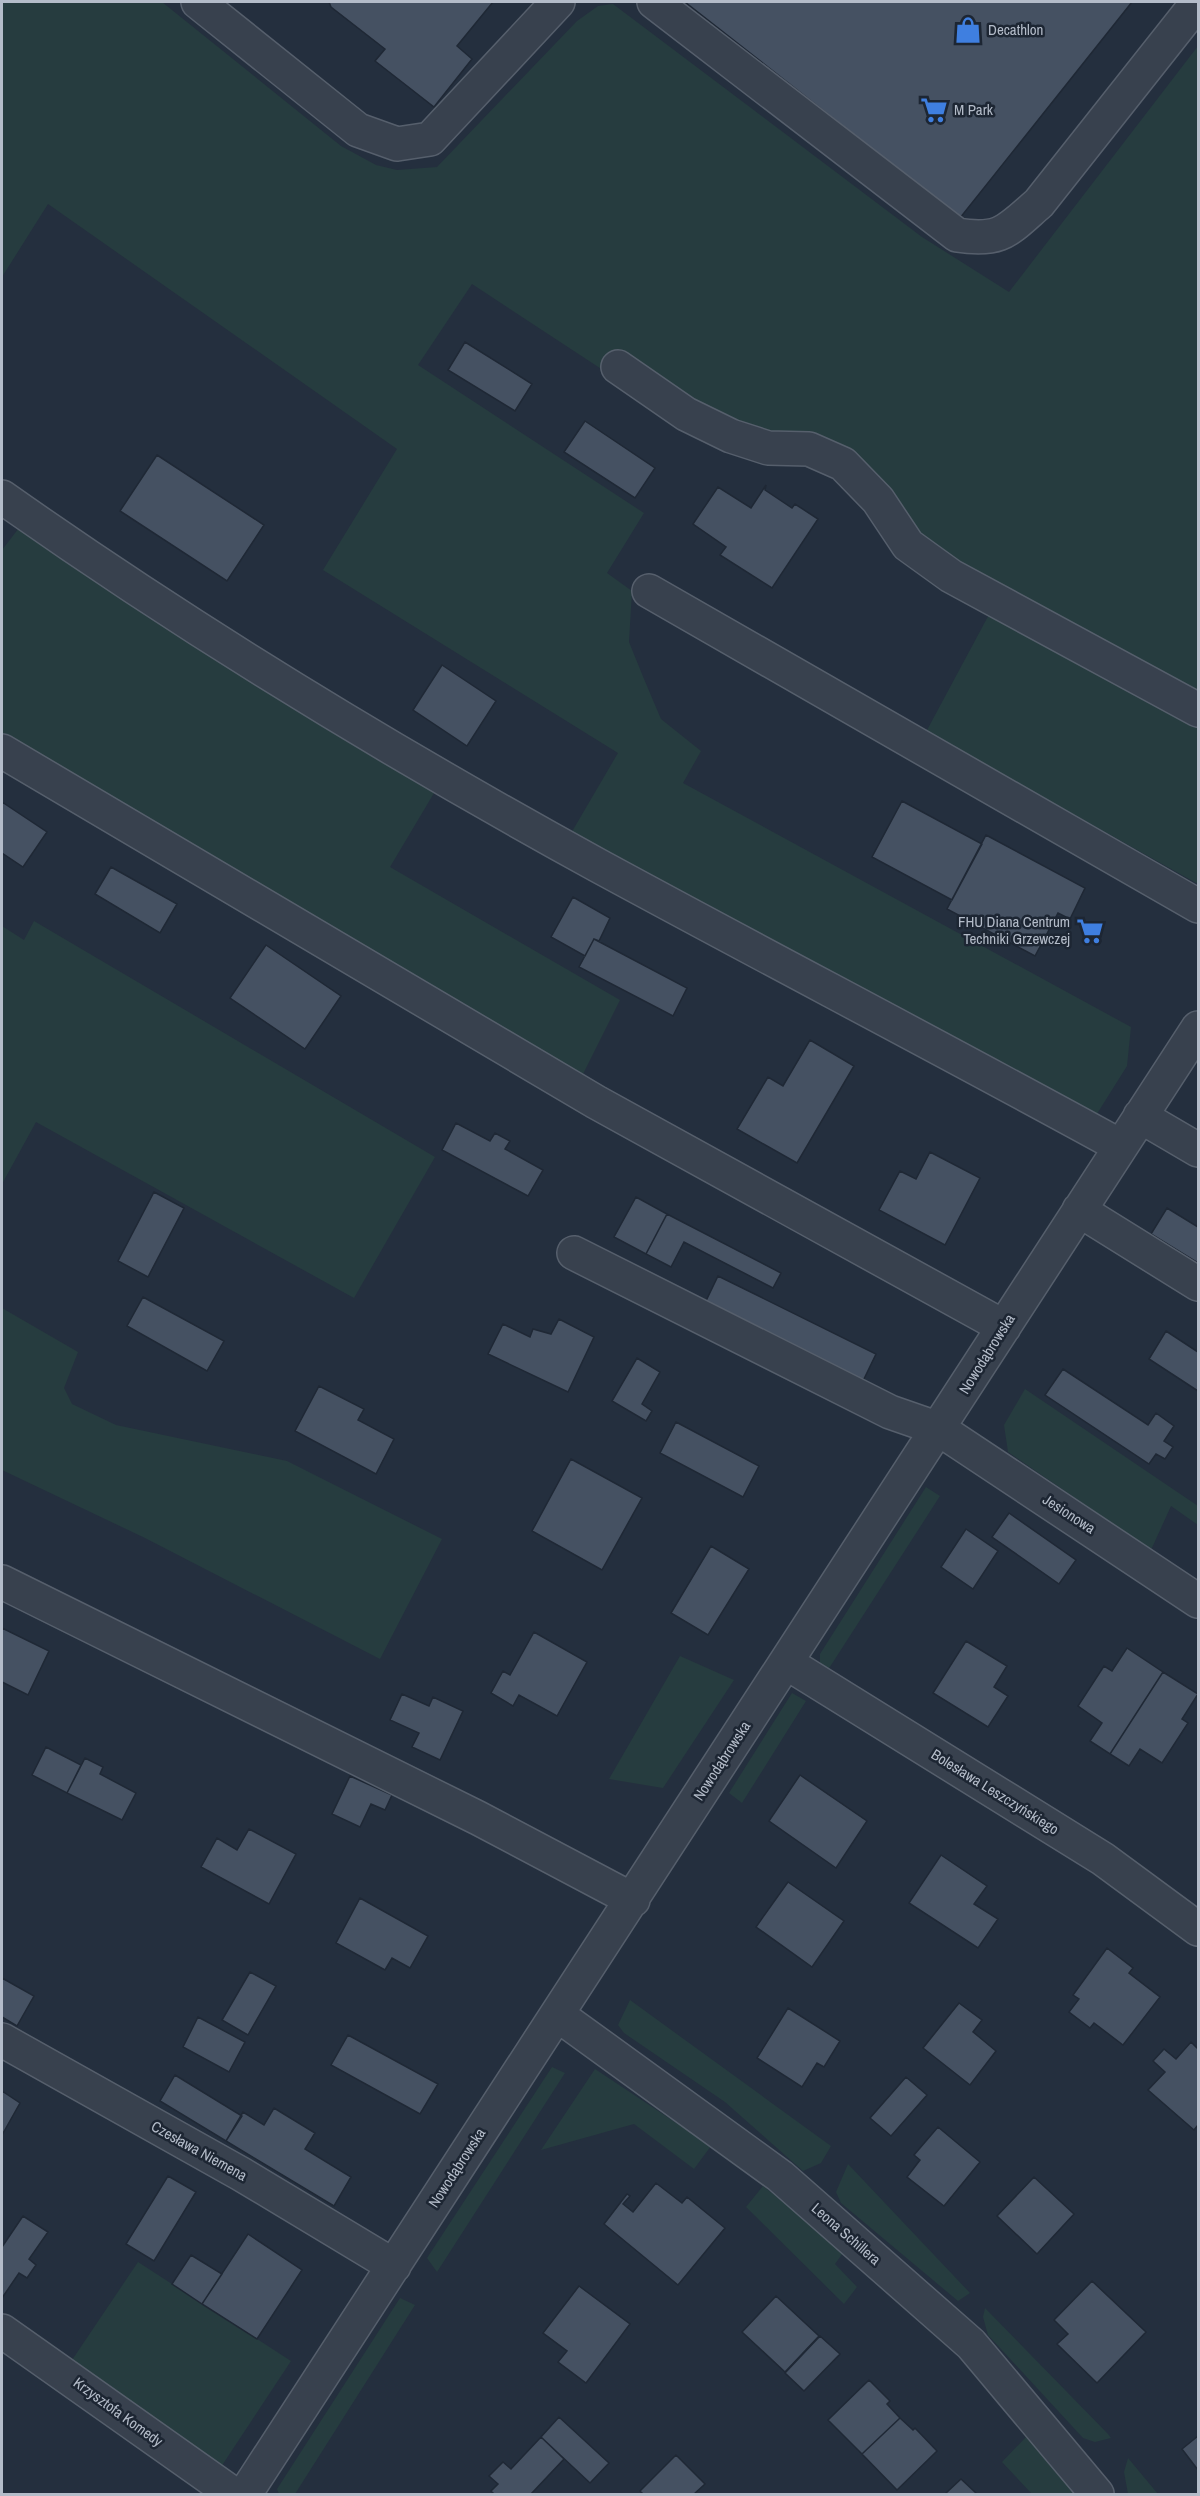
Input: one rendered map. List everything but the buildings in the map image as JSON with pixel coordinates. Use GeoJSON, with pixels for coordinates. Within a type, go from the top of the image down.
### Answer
{"type":"FeatureCollection","features":[{"type":"Feature","properties":{"kind":"street"},"geometry":{"type":"LineString","coordinates":[[198,2],[358,130],[397,144],[430,140],[558,2]]}},
{"type":"Feature","properties":{"kind":"street"},"geometry":{"type":"LineString","coordinates":[[654,2],[957,235],[983,239],[1009,230],[1039,203],[1198,2]]}},
{"type":"Feature","properties":{"kind":"street"},"geometry":{"type":"LineString","coordinates":[[618,367],[686,414],[731,436],[768,448],[809,449],[843,464],[878,500],[908,545],[951,576],[1198,710]]}},
{"type":"Feature","properties":{"kind":"street"},"geometry":{"type":"LineString","coordinates":[[2,497],[228,646],[368,733],[596,864],[1120,1146]]}},
{"type":"Feature","properties":{"kind":"street"},"geometry":{"type":"LineString","coordinates":[[650,591],[1198,906]]}},
{"type":"Feature","properties":{"kind":"street"},"geometry":{"type":"LineString","coordinates":[[2,751],[596,1102],[753,1191],[1004,1327]]}},
{"type":"Feature","properties":{"kind":"street","name":"Nowodąbrowska"},"geometry":{"type":"LineString","coordinates":[[245,2494],[787,1664],[1198,1028]]}},
{"type":"Feature","properties":{"kind":"street"},"geometry":{"type":"LineString","coordinates":[[1140,1116],[1198,1150]]}},
{"type":"Feature","properties":{"kind":"street"},"geometry":{"type":"LineString","coordinates":[[1079,1210],[1198,1284]]}},
{"type":"Feature","properties":{"kind":"street","name":"Jesionowa"},"geometry":{"type":"LineString","coordinates":[[574,1253],[890,1412],[939,1429],[1198,1601]]}},
{"type":"Feature","properties":{"kind":"street"},"geometry":{"type":"LineString","coordinates":[[2,1582],[478,1818],[633,1900]]}},
{"type":"Feature","properties":{"kind":"street","name":"Bolesława Leszczyńskiego"},"geometry":{"type":"LineString","coordinates":[[787,1664],[1103,1859],[1198,1929]]}},
{"type":"Feature","properties":{"kind":"street","name":"Leona Schillera"},"geometry":{"type":"LineString","coordinates":[[558,2015],[780,2176],[971,2344],[1097,2494]]}},
{"type":"Feature","properties":{"kind":"street","name":"Czesława Niemena"},"geometry":{"type":"LineString","coordinates":[[2,2040],[241,2174],[394,2266]]}},
{"type":"Feature","properties":{"kind":"street","name":"Krzysztofa Komedy"},"geometry":{"type":"LineString","coordinates":[[2,2331],[233,2494]]}},
{"type":"Feature","properties":{"kind":"green space"},"geometry":{"type":"Polygon","coordinates":[[[2,2],[162,2],[341,146],[376,165],[397,170],[437,167],[577,21],[598,6],[613,4],[922,237],[1009,292],[1198,46],[1198,884],[926,732],[992,609],[883,525],[834,472],[644,397],[472,284],[418,365],[644,513],[607,573],[632,591],[629,642],[661,719],[701,751],[683,783],[1131,1027],[1127,1066],[1095,1117],[570,835],[618,753],[323,570],[397,449],[48,204],[2,277],[2,2]]]}},
{"type":"Feature","properties":{"kind":"green space"},"geometry":{"type":"Polygon","coordinates":[[[22,524],[437,788],[390,867],[620,1000],[579,1082],[2,739],[2,550],[22,524]]]}},
{"type":"Feature","properties":{"kind":"green space"},"geometry":{"type":"Polygon","coordinates":[[[34,921],[435,1157],[354,1298],[36,1122],[2,1184],[2,926],[24,940],[34,921]]]}},
{"type":"Feature","properties":{"kind":"green space"},"geometry":{"type":"Polygon","coordinates":[[[2,1308],[78,1352],[64,1388],[72,1404],[116,1425],[287,1461],[442,1539],[380,1659],[145,1538],[2,1470],[2,1308]]]}},
{"type":"Feature","properties":{"kind":"green space"},"geometry":{"type":"Polygon","coordinates":[[[1025,1389],[1198,1506],[1198,1525],[1171,1506],[1151,1550],[1008,1452],[1004,1425],[1025,1389]]]}},
{"type":"Feature","properties":{"kind":"green space"},"geometry":{"type":"Polygon","coordinates":[[[926,1487],[940,1496],[826,1673],[820,1669],[820,1654],[926,1487]]]}},
{"type":"Feature","properties":{"kind":"green space"},"geometry":{"type":"Polygon","coordinates":[[[680,1656],[734,1680],[663,1788],[609,1779],[680,1656]]]}},
{"type":"Feature","properties":{"kind":"green space"},"geometry":{"type":"Polygon","coordinates":[[[792,1693],[806,1701],[742,1803],[729,1793],[792,1693]]]}},
{"type":"Feature","properties":{"kind":"green space"},"geometry":{"type":"Polygon","coordinates":[[[630,2000],[831,2146],[821,2163],[803,2171],[725,2102],[624,2033],[618,2025],[630,2000]]]}},
{"type":"Feature","properties":{"kind":"green space"},"geometry":{"type":"Polygon","coordinates":[[[552,2067],[565,2073],[437,2272],[427,2258],[552,2067]]]}},
{"type":"Feature","properties":{"kind":"green space"},"geometry":{"type":"Polygon","coordinates":[[[595,2069],[711,2146],[694,2169],[634,2124],[541,2150],[595,2069]]]}},
{"type":"Feature","properties":{"kind":"green space"},"geometry":{"type":"Polygon","coordinates":[[[848,2164],[970,2293],[958,2301],[841,2203],[836,2192],[848,2164]]]}},
{"type":"Feature","properties":{"kind":"green space"},"geometry":{"type":"Polygon","coordinates":[[[763,2186],[845,2250],[835,2264],[857,2287],[844,2304],[746,2207],[763,2186]]]}},
{"type":"Feature","properties":{"kind":"green space"},"geometry":{"type":"Polygon","coordinates":[[[138,2262],[291,2361],[221,2467],[70,2363],[138,2262]]]}},
{"type":"Feature","properties":{"kind":"green space"},"geometry":{"type":"Polygon","coordinates":[[[400,2298],[415,2305],[295,2494],[279,2494],[277,2489],[400,2298]]]}},
{"type":"Feature","properties":{"kind":"green space"},"geometry":{"type":"Polygon","coordinates":[[[985,2308],[1111,2438],[1095,2442],[1083,2438],[988,2335],[983,2317],[985,2308]]]}},
{"type":"Feature","properties":{"kind":"green space"},"geometry":{"type":"Polygon","coordinates":[[[1027,2436],[1077,2494],[1032,2494],[1002,2462],[1027,2436]]]}},
{"type":"Feature","properties":{"kind":"green space"},"geometry":{"type":"Polygon","coordinates":[[[1128,2458],[1158,2494],[1128,2494],[1124,2472],[1128,2458]]]}},
{"type":"Feature","properties":{"kind":"place","name":"Decathlon"},"geometry":{"type":"Point","coordinates":[968,30]}},
{"type":"Feature","properties":{"kind":"place","name":"M Park"},"geometry":{"type":"Point","coordinates":[934,110]}},
{"type":"Feature","properties":{"kind":"place","name":"FHU Diana Centrum Techniki Grzewczej"},"geometry":{"type":"Point","coordinates":[1090,931]}}]}
